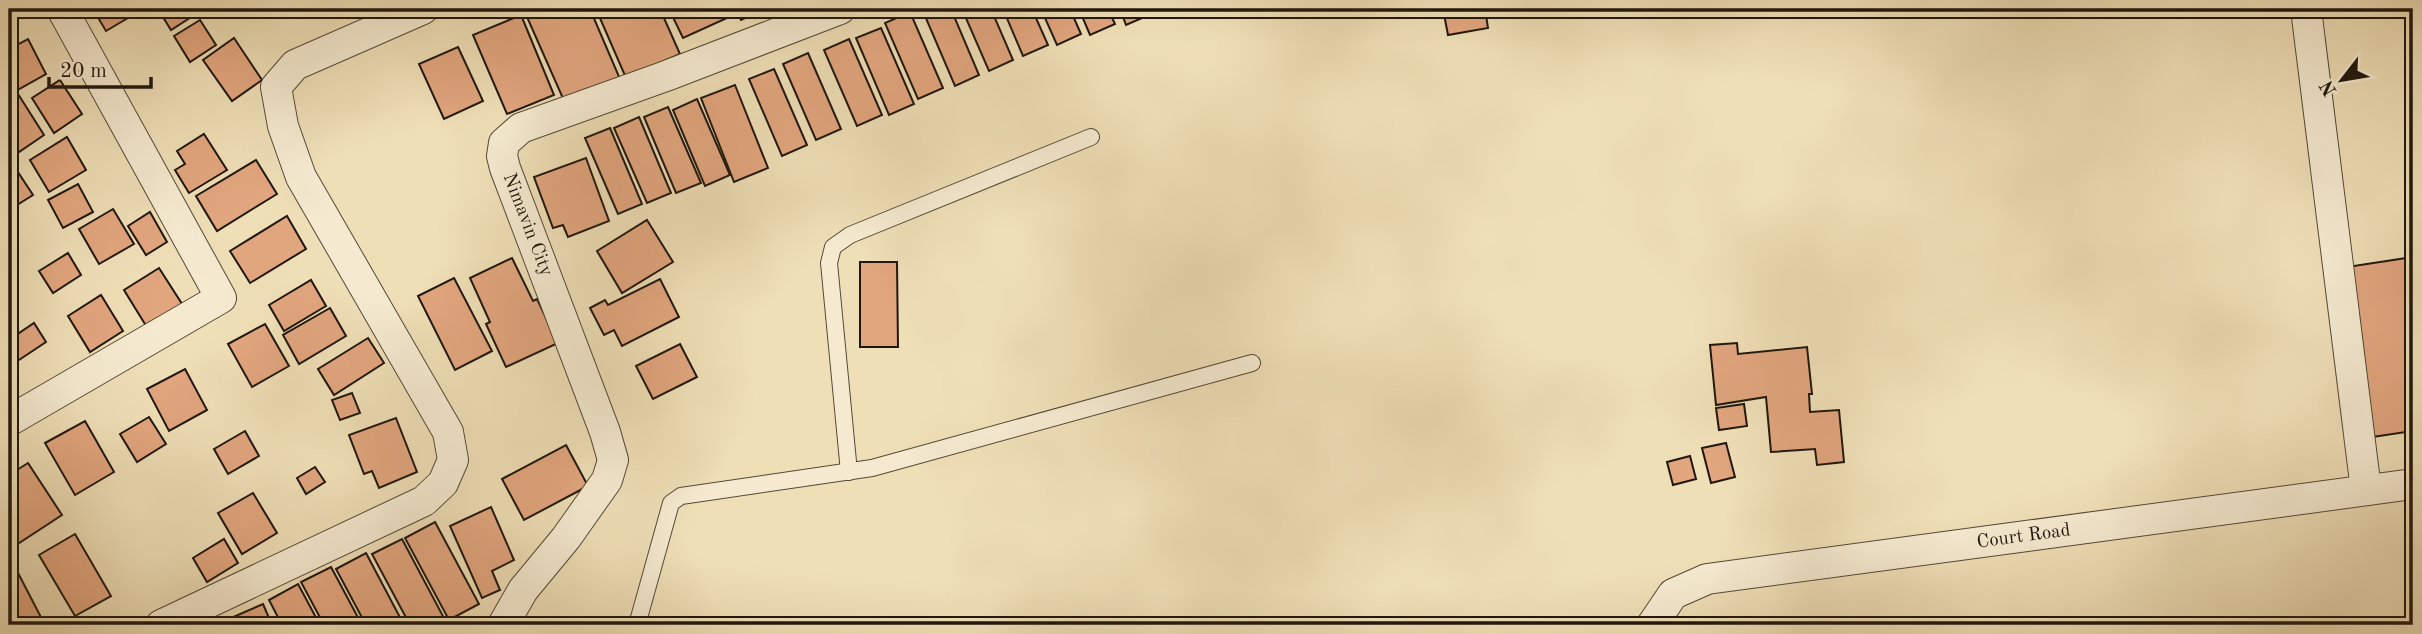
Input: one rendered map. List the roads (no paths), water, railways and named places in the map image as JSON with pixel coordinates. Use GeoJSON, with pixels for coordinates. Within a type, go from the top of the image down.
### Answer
{"type":"FeatureCollection","features":[{"type":"Feature","properties":{"kind":"street"},"geometry":{"type":"LineString","coordinates":[[11,414],[221,298],[62,9]]}},
{"type":"Feature","properties":{"kind":"street"},"geometry":{"type":"LineString","coordinates":[[161,625],[424,501],[443,483],[453,460],[448,432],[302,177],[283,126],[276,87],[295,65],[423,9]]}},
{"type":"Feature","properties":{"kind":"street","name":"Nimavin City"},"geometry":{"type":"LineString","coordinates":[[503,625],[523,590],[566,538],[607,481],[613,460],[605,432],[505,168],[502,156],[504,143],[521,128],[840,9]]}},
{"type":"Feature","properties":{"kind":"street"},"geometry":{"type":"LineString","coordinates":[[2306,9],[2366,490]]}},
{"type":"Feature","properties":{"kind":"street","name":"Court Road"},"geometry":{"type":"LineString","coordinates":[[1652,625],[1673,594],[1707,579],[2413,484]]}},
{"type":"Feature","properties":{"kind":"lane"},"geometry":{"type":"LineString","coordinates":[[849,472],[829,262],[834,247],[849,235],[1091,137]]}},
{"type":"Feature","properties":{"kind":"lane"},"geometry":{"type":"LineString","coordinates":[[637,625],[671,503],[681,496],[885,465],[1252,363]]}}]}
